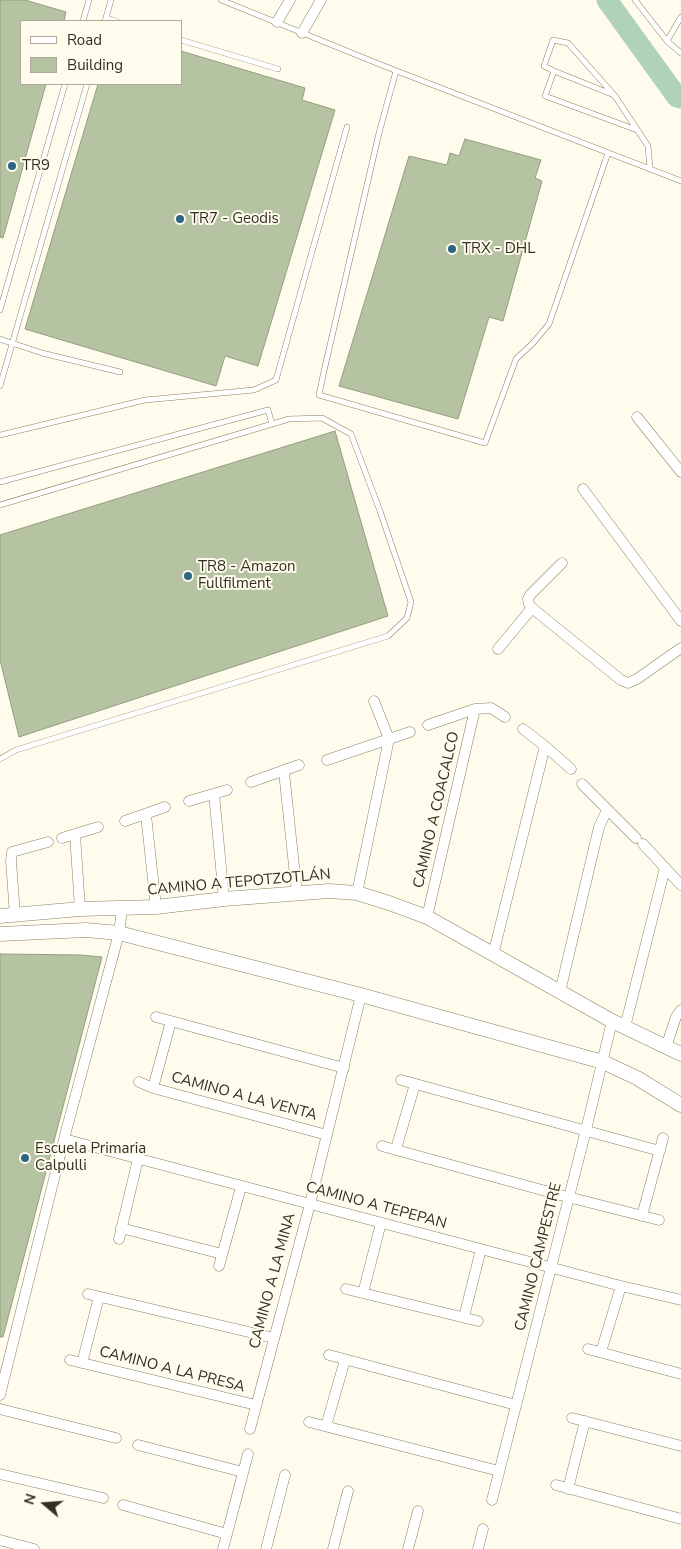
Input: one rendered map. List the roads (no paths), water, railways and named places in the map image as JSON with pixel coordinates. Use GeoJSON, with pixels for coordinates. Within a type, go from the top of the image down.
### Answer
{"type":"FeatureCollection","features":[{"type":"Feature","properties":{"kind":"main road","name":"CAMINO A TEPOTZOTLÁN"},"geometry":{"type":"LineString","coordinates":[[0,916],[156,907],[224,899],[329,891],[357,893],[427,918],[612,1021],[681,1054]]}},
{"type":"Feature","properties":{"kind":"main road"},"geometry":{"type":"LineString","coordinates":[[0,934],[86,930],[119,934],[361,995],[603,1062],[637,1078],[681,1105]]}},
{"type":"Feature","properties":{"kind":"street"},"geometry":{"type":"LineString","coordinates":[[277,22],[290,0]]}},
{"type":"Feature","properties":{"kind":"street"},"geometry":{"type":"LineString","coordinates":[[302,33],[321,0]]}},
{"type":"Feature","properties":{"kind":"street"},"geometry":{"type":"LineString","coordinates":[[637,417],[681,472]]}},
{"type":"Feature","properties":{"kind":"street"},"geometry":{"type":"LineString","coordinates":[[583,489],[681,621]]}},
{"type":"Feature","properties":{"kind":"street"},"geometry":{"type":"LineString","coordinates":[[562,563],[530,595],[528,599],[531,606],[621,680],[628,683],[637,679],[681,648]]}},
{"type":"Feature","properties":{"kind":"street"},"geometry":{"type":"LineString","coordinates":[[498,649],[531,606]]}},
{"type":"Feature","properties":{"kind":"street"},"geometry":{"type":"LineString","coordinates":[[357,893],[389,739],[374,701]]}},
{"type":"Feature","properties":{"kind":"street","name":"CAMINO A COACALCO"},"geometry":{"type":"LineString","coordinates":[[428,725],[475,709],[491,708],[504,717]]}},
{"type":"Feature","properties":{"kind":"street","name":"CAMINO A COACALCO"},"geometry":{"type":"LineString","coordinates":[[427,918],[475,709]]}},
{"type":"Feature","properties":{"kind":"street"},"geometry":{"type":"LineString","coordinates":[[523,729],[546,746],[571,769]]}},
{"type":"Feature","properties":{"kind":"street"},"geometry":{"type":"LineString","coordinates":[[327,760],[410,732]]}},
{"type":"Feature","properties":{"kind":"street"},"geometry":{"type":"LineString","coordinates":[[493,955],[546,746]]}},
{"type":"Feature","properties":{"kind":"street"},"geometry":{"type":"LineString","coordinates":[[251,782],[284,772],[299,765]]}},
{"type":"Feature","properties":{"kind":"street"},"geometry":{"type":"LineString","coordinates":[[284,772],[297,894]]}},
{"type":"Feature","properties":{"kind":"street"},"geometry":{"type":"LineString","coordinates":[[582,784],[640,841],[681,885]]}},
{"type":"Feature","properties":{"kind":"street"},"geometry":{"type":"LineString","coordinates":[[188,802],[227,790]]}},
{"type":"Feature","properties":{"kind":"street"},"geometry":{"type":"LineString","coordinates":[[214,794],[224,899]]}},
{"type":"Feature","properties":{"kind":"street"},"geometry":{"type":"LineString","coordinates":[[125,821],[165,808]]}},
{"type":"Feature","properties":{"kind":"street"},"geometry":{"type":"LineString","coordinates":[[560,992],[599,827],[607,810]]}},
{"type":"Feature","properties":{"kind":"street"},"geometry":{"type":"LineString","coordinates":[[146,815],[156,907]]}},
{"type":"Feature","properties":{"kind":"street"},"geometry":{"type":"LineString","coordinates":[[62,838],[98,827]]}},
{"type":"Feature","properties":{"kind":"street"},"geometry":{"type":"LineString","coordinates":[[75,834],[80,910]]}},
{"type":"Feature","properties":{"kind":"street"},"geometry":{"type":"LineString","coordinates":[[15,915],[12,852],[48,842]]}},
{"type":"Feature","properties":{"kind":"street"},"geometry":{"type":"LineString","coordinates":[[625,1027],[666,868]]}},
{"type":"Feature","properties":{"kind":"street"},"geometry":{"type":"LineString","coordinates":[[0,1395],[64,1139],[119,934],[122,909]]}},
{"type":"Feature","properties":{"kind":"street","name":"CAMINO A LA MINA"},"geometry":{"type":"LineString","coordinates":[[250,1429],[310,1204],[361,995]]}},
{"type":"Feature","properties":{"kind":"street"},"geometry":{"type":"LineString","coordinates":[[666,1046],[676,1018],[681,1010]]}},
{"type":"Feature","properties":{"kind":"street"},"geometry":{"type":"LineString","coordinates":[[156,1017],[344,1068]]}},
{"type":"Feature","properties":{"kind":"street","name":"CAMINO A LA VENTA"},"geometry":{"type":"LineString","coordinates":[[153,1088],[171,1021]]}},
{"type":"Feature","properties":{"kind":"street","name":"CAMINO CAMPESTRE"},"geometry":{"type":"LineString","coordinates":[[492,1500],[552,1267],[612,1021]]}},
{"type":"Feature","properties":{"kind":"street"},"geometry":{"type":"LineString","coordinates":[[400,1080],[660,1151]]}},
{"type":"Feature","properties":{"kind":"street","name":"CAMINO A LA VENTA"},"geometry":{"type":"LineString","coordinates":[[139,1082],[153,1088],[327,1135]]}},
{"type":"Feature","properties":{"kind":"street"},"geometry":{"type":"LineString","coordinates":[[396,1149],[415,1084]]}},
{"type":"Feature","properties":{"kind":"street"},"geometry":{"type":"LineString","coordinates":[[642,1216],[663,1138]]}},
{"type":"Feature","properties":{"kind":"street","name":"CAMINO A TEPEPAN"},"geometry":{"type":"LineString","coordinates":[[64,1139],[620,1286],[681,1300]]}},
{"type":"Feature","properties":{"kind":"street"},"geometry":{"type":"LineString","coordinates":[[382,1146],[659,1220]]}},
{"type":"Feature","properties":{"kind":"street"},"geometry":{"type":"LineString","coordinates":[[118,1239],[138,1159]]}},
{"type":"Feature","properties":{"kind":"street"},"geometry":{"type":"LineString","coordinates":[[219,1266],[241,1186]]}},
{"type":"Feature","properties":{"kind":"street"},"geometry":{"type":"LineString","coordinates":[[363,1293],[381,1222]]}},
{"type":"Feature","properties":{"kind":"street"},"geometry":{"type":"LineString","coordinates":[[121,1228],[222,1254]]}},
{"type":"Feature","properties":{"kind":"street"},"geometry":{"type":"LineString","coordinates":[[464,1317],[481,1249]]}},
{"type":"Feature","properties":{"kind":"street"},"geometry":{"type":"LineString","coordinates":[[601,1352],[620,1286]]}},
{"type":"Feature","properties":{"kind":"street"},"geometry":{"type":"LineString","coordinates":[[346,1289],[478,1321]]}},
{"type":"Feature","properties":{"kind":"street"},"geometry":{"type":"LineString","coordinates":[[88,1294],[274,1338]]}},
{"type":"Feature","properties":{"kind":"street","name":"CAMINO A LA PRESA"},"geometry":{"type":"LineString","coordinates":[[82,1363],[99,1296]]}},
{"type":"Feature","properties":{"kind":"street"},"geometry":{"type":"LineString","coordinates":[[588,1349],[681,1374]]}},
{"type":"Feature","properties":{"kind":"street"},"geometry":{"type":"LineString","coordinates":[[329,1355],[516,1405]]}},
{"type":"Feature","properties":{"kind":"street","name":"CAMINO A LA PRESA"},"geometry":{"type":"LineString","coordinates":[[70,1360],[256,1405]]}},
{"type":"Feature","properties":{"kind":"street"},"geometry":{"type":"LineString","coordinates":[[326,1426],[345,1360]]}},
{"type":"Feature","properties":{"kind":"street"},"geometry":{"type":"LineString","coordinates":[[0,1408],[116,1438]]}},
{"type":"Feature","properties":{"kind":"street"},"geometry":{"type":"LineString","coordinates":[[572,1418],[681,1446]]}},
{"type":"Feature","properties":{"kind":"street"},"geometry":{"type":"LineString","coordinates":[[568,1489],[585,1421]]}},
{"type":"Feature","properties":{"kind":"street"},"geometry":{"type":"LineString","coordinates":[[309,1422],[499,1471]]}},
{"type":"Feature","properties":{"kind":"street"},"geometry":{"type":"LineString","coordinates":[[138,1445],[243,1472]]}},
{"type":"Feature","properties":{"kind":"street"},"geometry":{"type":"LineString","coordinates":[[223,1549],[248,1454]]}},
{"type":"Feature","properties":{"kind":"street"},"geometry":{"type":"LineString","coordinates":[[0,1474],[103,1498]]}},
{"type":"Feature","properties":{"kind":"street"},"geometry":{"type":"LineString","coordinates":[[266,1549],[285,1474]]}},
{"type":"Feature","properties":{"kind":"street"},"geometry":{"type":"LineString","coordinates":[[556,1485],[681,1519]]}},
{"type":"Feature","properties":{"kind":"street"},"geometry":{"type":"LineString","coordinates":[[333,1549],[348,1491]]}},
{"type":"Feature","properties":{"kind":"street"},"geometry":{"type":"LineString","coordinates":[[123,1505],[227,1534]]}},
{"type":"Feature","properties":{"kind":"street"},"geometry":{"type":"LineString","coordinates":[[408,1549],[418,1511]]}},
{"type":"Feature","properties":{"kind":"street"},"geometry":{"type":"LineString","coordinates":[[478,1549],[483,1529]]}},
{"type":"Feature","properties":{"kind":"street"},"geometry":{"type":"LineString","coordinates":[[0,1540],[34,1549]]}},
{"type":"Feature","properties":{"kind":"lane"},"geometry":{"type":"LineString","coordinates":[[82,20],[89,0]]}},
{"type":"Feature","properties":{"kind":"lane"},"geometry":{"type":"LineString","coordinates":[[105,20],[111,0]]}},
{"type":"Feature","properties":{"kind":"lane"},"geometry":{"type":"LineString","coordinates":[[221,0],[396,71],[681,181]]}},
{"type":"Feature","properties":{"kind":"lane"},"geometry":{"type":"LineString","coordinates":[[635,0],[667,41],[681,53]]}},
{"type":"Feature","properties":{"kind":"lane"},"geometry":{"type":"LineString","coordinates":[[667,41],[681,17]]}},
{"type":"Feature","properties":{"kind":"lane"},"geometry":{"type":"LineString","coordinates":[[182,40],[278,69]]}},
{"type":"Feature","properties":{"kind":"lane"},"geometry":{"type":"LineString","coordinates":[[615,96],[544,66],[553,40],[568,43],[615,96],[648,146],[650,169]]}},
{"type":"Feature","properties":{"kind":"lane"},"geometry":{"type":"LineString","coordinates":[[396,71],[379,134],[319,395],[486,443],[516,359],[549,324],[608,153]]}},
{"type":"Feature","properties":{"kind":"lane"},"geometry":{"type":"LineString","coordinates":[[554,71],[545,96],[638,130]]}},
{"type":"Feature","properties":{"kind":"lane"},"geometry":{"type":"LineString","coordinates":[[0,310],[65,85]]}},
{"type":"Feature","properties":{"kind":"lane"},"geometry":{"type":"LineString","coordinates":[[0,386],[87,85]]}},
{"type":"Feature","properties":{"kind":"lane"},"geometry":{"type":"LineString","coordinates":[[0,435],[145,400],[254,390],[276,380],[347,127]]}},
{"type":"Feature","properties":{"kind":"lane"},"geometry":{"type":"LineString","coordinates":[[0,339],[42,353],[120,372]]}},
{"type":"Feature","properties":{"kind":"lane"},"geometry":{"type":"LineString","coordinates":[[0,482],[268,410],[272,424]]}},
{"type":"Feature","properties":{"kind":"lane"},"geometry":{"type":"LineString","coordinates":[[0,505],[289,419],[322,418],[351,434],[411,602],[407,618],[388,636],[16,750],[0,759]]}},
{"type":"Feature","properties":{"kind":"waterway"},"geometry":{"type":"LineString","coordinates":[[607,0],[677,97],[681,98]]}},
{"type":"Feature","properties":{"kind":"place","name":"TR9"},"geometry":{"type":"Point","coordinates":[12,166]}},
{"type":"Feature","properties":{"kind":"place","name":"TR7 - Geodis"},"geometry":{"type":"Point","coordinates":[180,219]}},
{"type":"Feature","properties":{"kind":"place","name":"TRX - DHL"},"geometry":{"type":"Point","coordinates":[452,249]}},
{"type":"Feature","properties":{"kind":"place","name":"TR8 - Amazon Fullfilment"},"geometry":{"type":"Point","coordinates":[188,576]}},
{"type":"Feature","properties":{"kind":"place","name":"Escuela Primaria Calpulli"},"geometry":{"type":"Point","coordinates":[25,1158]}}]}
